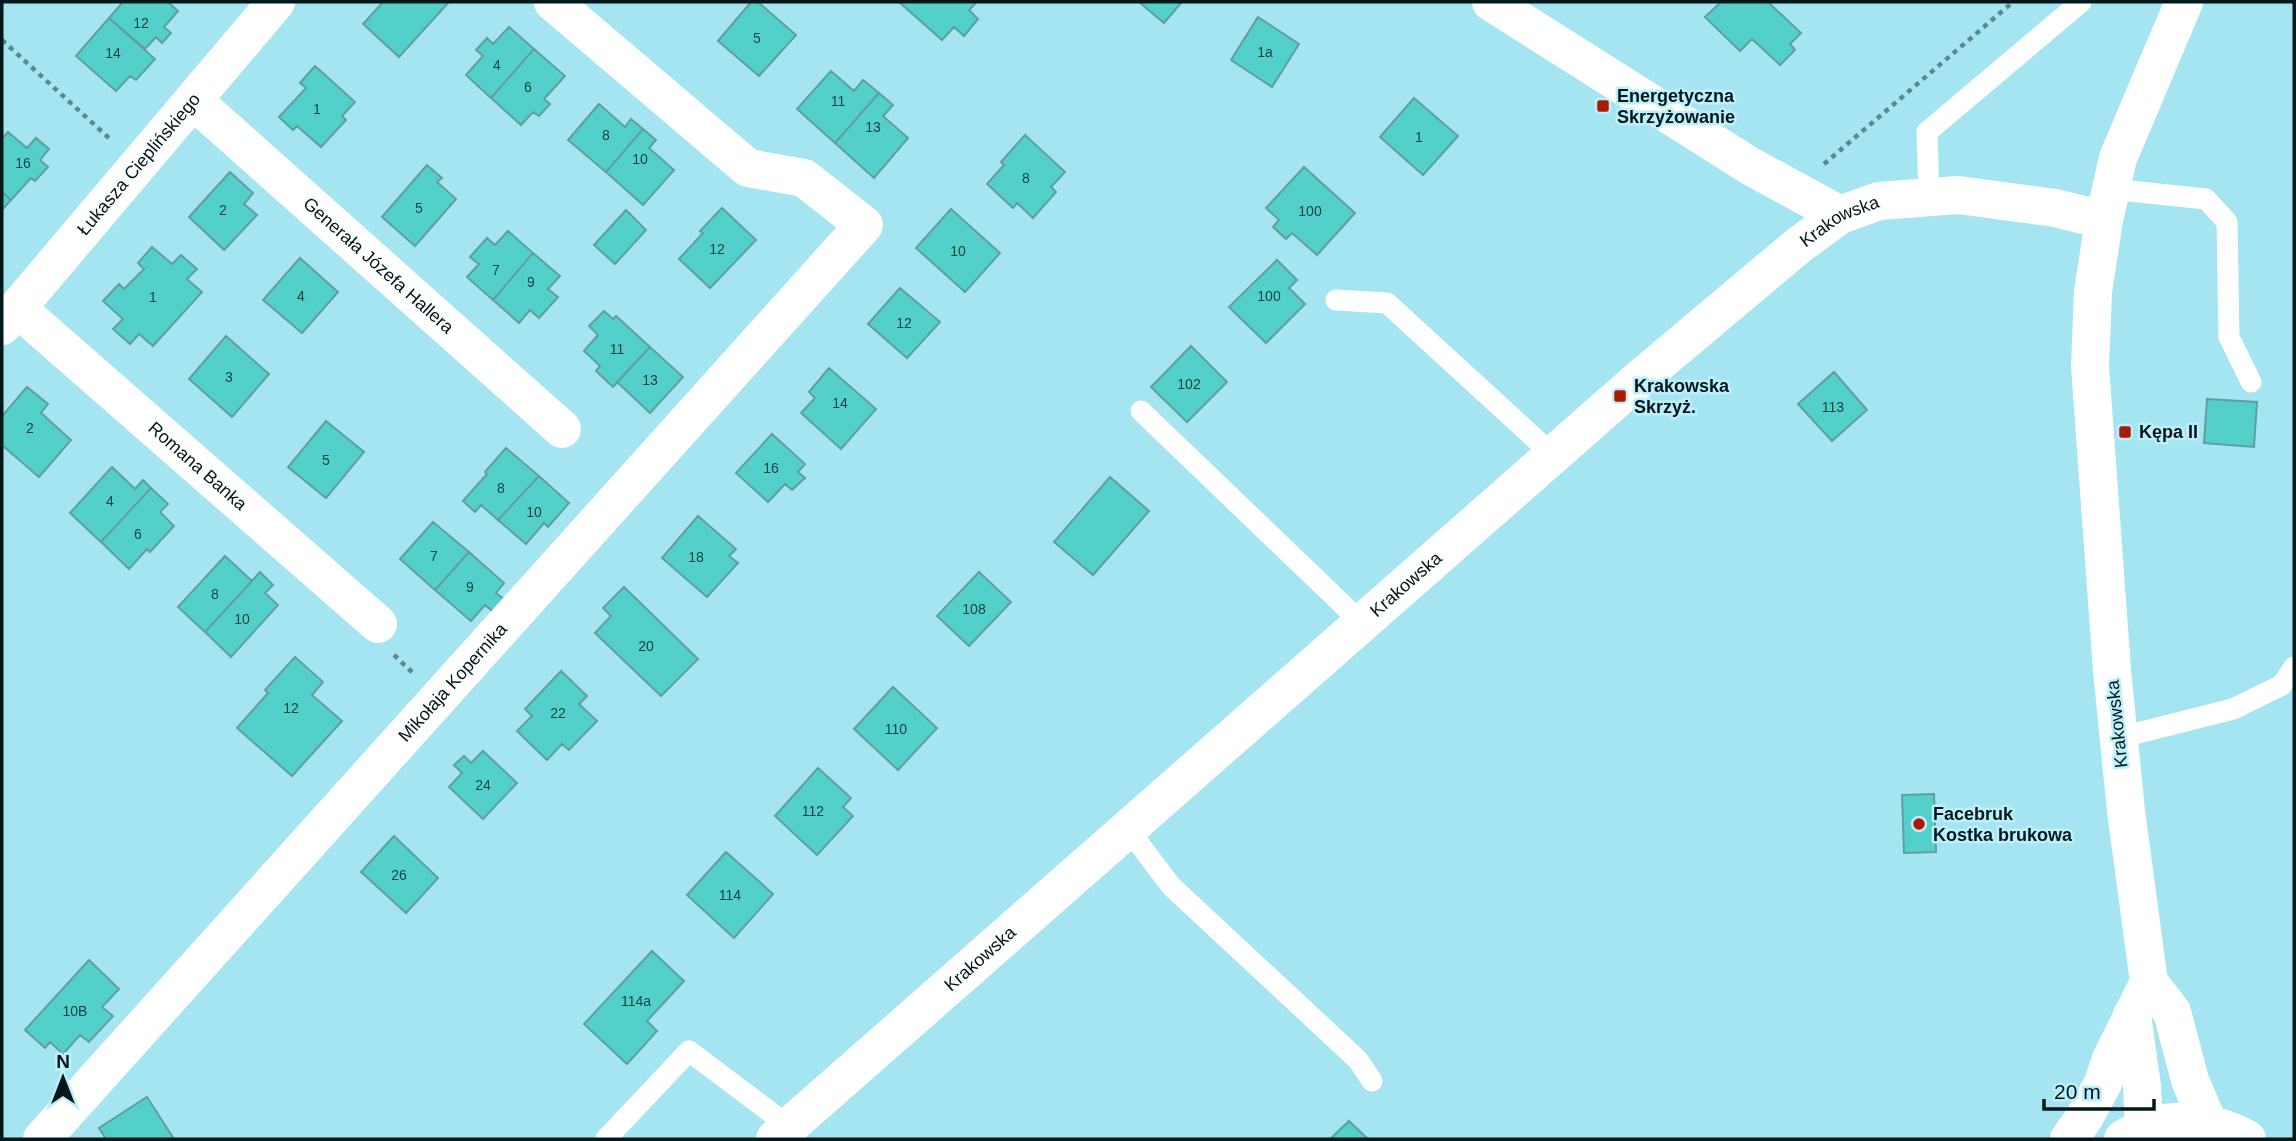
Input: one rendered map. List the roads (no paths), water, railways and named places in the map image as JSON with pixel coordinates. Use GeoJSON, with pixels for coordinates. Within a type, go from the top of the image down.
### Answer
{"type":"FeatureCollection","features":[{"type":"Feature","properties":{"kind":"street","name":"Łukasza Cieplińskiego"},"geometry":{"type":"LineString","coordinates":[[9,317],[276,2]]}},
{"type":"Feature","properties":{"kind":"street","name":"Mikołaja Kopernika"},"geometry":{"type":"LineString","coordinates":[[42,1139],[864,225],[804,178],[748,168],[552,2]]}},
{"type":"Feature","properties":{"kind":"street"},"geometry":{"type":"LineString","coordinates":[[1491,2],[1750,166],[1840,215]]}},
{"type":"Feature","properties":{"kind":"street","name":"Krakowska"},"geometry":{"type":"LineString","coordinates":[[2134,1134],[2142,1086],[2141,999],[2104,584],[2090,366],[2094,292],[2118,158],[2184,2]]}},
{"type":"Feature","properties":{"kind":"street","name":"Generała Józefa Hallera"},"geometry":{"type":"LineString","coordinates":[[194,101],[562,429]]}},
{"type":"Feature","properties":{"kind":"street","name":"Krakowska"},"geometry":{"type":"LineString","coordinates":[[783,1133],[1553,455],[1799,245],[1840,215],[1879,201],[1928,196],[1958,195],[2001,199],[2055,208],[2108,204]]}},
{"type":"Feature","properties":{"kind":"street","name":"Romana Banka"},"geometry":{"type":"LineString","coordinates":[[9,317],[378,624]]}},
{"type":"Feature","properties":{"kind":"street"},"geometry":{"type":"LineString","coordinates":[[2069,1139],[2103,1083],[2111,1059],[2141,999],[2172,1012],[2190,1080],[2208,1123]]}},
{"type":"Feature","properties":{"kind":"street"},"geometry":{"type":"LineString","coordinates":[[2134,1134],[2165,1123],[2208,1123],[2231,1130],[2247,1139]]}},
{"type":"Feature","properties":{"kind":"lane"},"geometry":{"type":"LineString","coordinates":[[1928,196],[1927,132],[2081,2]]}},
{"type":"Feature","properties":{"kind":"lane"},"geometry":{"type":"LineString","coordinates":[[2108,204],[2206,199],[2227,222],[2228,337],[2251,382]]}},
{"type":"Feature","properties":{"kind":"lane"},"geometry":{"type":"LineString","coordinates":[[1336,300],[1387,303],[1553,455]]}},
{"type":"Feature","properties":{"kind":"lane"},"geometry":{"type":"LineString","coordinates":[[1141,411],[1362,623]]}},
{"type":"Feature","properties":{"kind":"lane"},"geometry":{"type":"LineString","coordinates":[[2118,738],[2233,709],[2282,685],[2294,667]]}},
{"type":"Feature","properties":{"kind":"lane"},"geometry":{"type":"LineString","coordinates":[[1128,829],[1171,886],[1358,1060],[1371,1081]]}},
{"type":"Feature","properties":{"kind":"lane"},"geometry":{"type":"LineString","coordinates":[[606,1139],[689,1051],[783,1133]]}},
{"type":"Feature","properties":{"kind":"place","name":"Energetyczna Skrzyżowanie"},"geometry":{"type":"Point","coordinates":[1603,106]}},
{"type":"Feature","properties":{"kind":"place","name":"Krakowska Skrzyż."},"geometry":{"type":"Point","coordinates":[1620,396]}},
{"type":"Feature","properties":{"kind":"place","name":"Kępa II"},"geometry":{"type":"Point","coordinates":[2125,432]}},
{"type":"Feature","properties":{"kind":"place","name":"Facebruk Kostka brukowa"},"geometry":{"type":"Point","coordinates":[1919,824]}}]}
